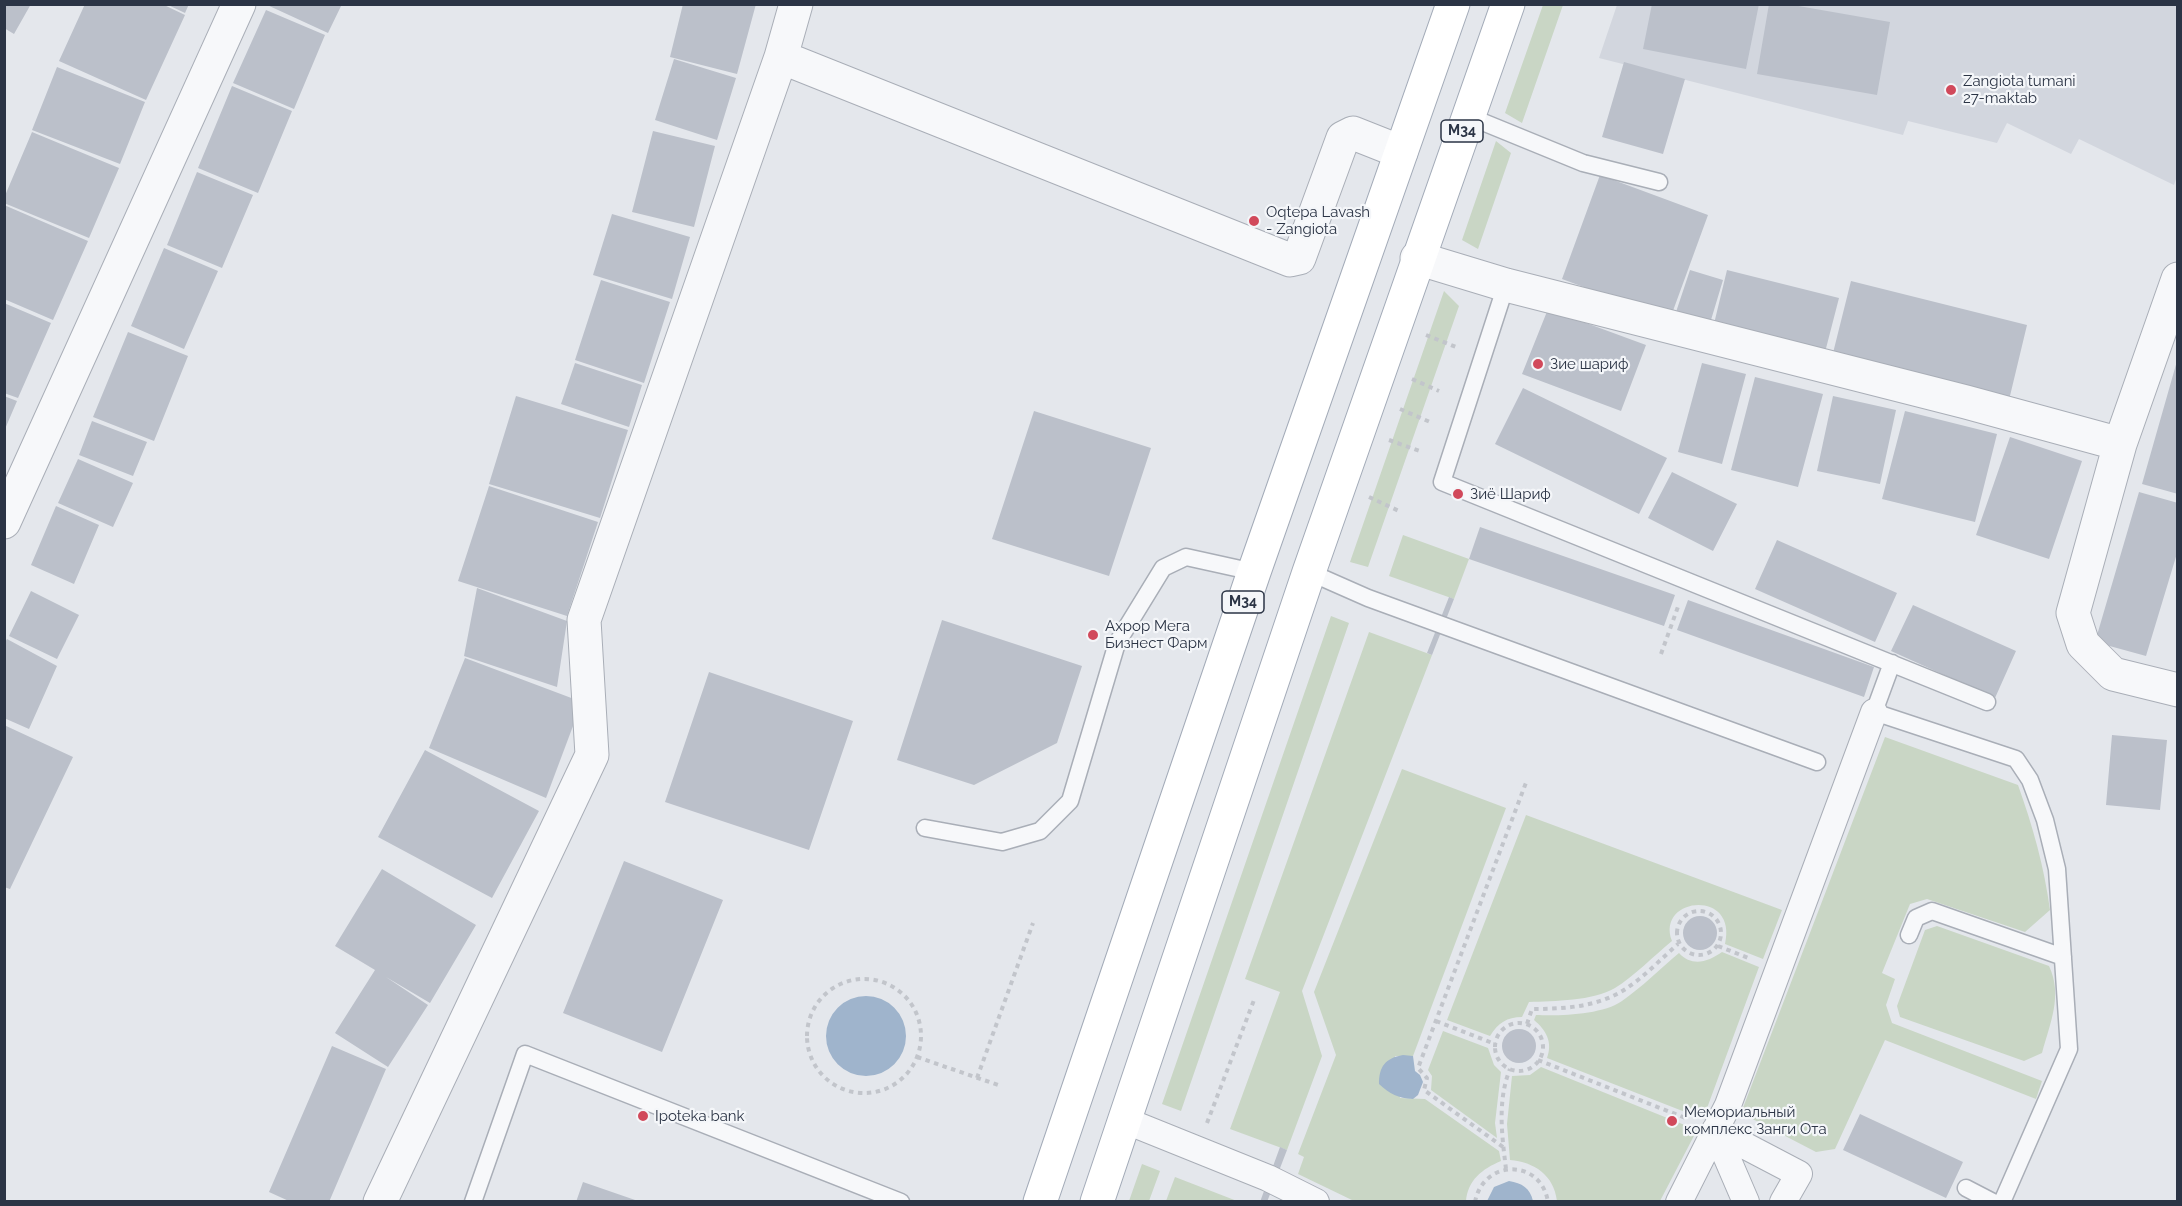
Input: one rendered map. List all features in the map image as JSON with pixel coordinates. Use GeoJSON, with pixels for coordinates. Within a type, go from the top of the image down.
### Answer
{"type":"FeatureCollection","features":[{"type":"Feature","properties":{"kind":"main road","name":"M34"},"geometry":{"type":"LineString","coordinates":[[1040,1202],[1254,572],[1453,4]]}},
{"type":"Feature","properties":{"kind":"main road","name":"M34"},"geometry":{"type":"LineString","coordinates":[[1096,1202],[1309,572],[1417,258],[1508,4]]}},
{"type":"Feature","properties":{"kind":"street"},"geometry":{"type":"LineString","coordinates":[[4,522],[240,4]]}},
{"type":"Feature","properties":{"kind":"street"},"geometry":{"type":"LineString","coordinates":[[380,1202],[592,755],[584,620],[781,57],[796,4]]}},
{"type":"Feature","properties":{"kind":"street"},"geometry":{"type":"LineString","coordinates":[[781,57],[1290,260],[1299,258],[1343,138],[1353,133],[1401,152]]}},
{"type":"Feature","properties":{"kind":"street"},"geometry":{"type":"LineString","coordinates":[[1417,258],[1506,285],[1954,399],[2120,444]]}},
{"type":"Feature","properties":{"kind":"street"},"geometry":{"type":"LineString","coordinates":[[2178,279],[2120,444],[2073,613],[2083,644],[2113,674],[2178,690]]}},
{"type":"Feature","properties":{"kind":"street"},"geometry":{"type":"LineString","coordinates":[[1679,1202],[1728,1105],[1874,712]]}},
{"type":"Feature","properties":{"kind":"street"},"geometry":{"type":"LineString","coordinates":[[1124,1120],[1268,1178],[1316,1202]]}},
{"type":"Feature","properties":{"kind":"street"},"geometry":{"type":"LineString","coordinates":[[1715,1130],[1746,1202]]}},
{"type":"Feature","properties":{"kind":"street"},"geometry":{"type":"LineString","coordinates":[[1715,1130],[1799,1173],[1784,1202]]}},
{"type":"Feature","properties":{"kind":"lane"},"geometry":{"type":"LineString","coordinates":[[1468,116],[1583,163],[1659,182]]}},
{"type":"Feature","properties":{"kind":"lane"},"geometry":{"type":"LineString","coordinates":[[1506,285],[1442,482],[1987,702]]}},
{"type":"Feature","properties":{"kind":"lane"},"geometry":{"type":"LineString","coordinates":[[925,828],[1002,842],[1040,831],[1070,801],[1117,643],[1162,568],[1186,557],[1254,572]]}},
{"type":"Feature","properties":{"kind":"lane"},"geometry":{"type":"LineString","coordinates":[[1309,572],[1368,598],[1817,762]]}},
{"type":"Feature","properties":{"kind":"lane"},"geometry":{"type":"LineString","coordinates":[[1892,663],[1874,712],[2016,759],[2030,780],[2045,820],[2057,869],[2069,1049],[2002,1202]]}},
{"type":"Feature","properties":{"kind":"lane"},"geometry":{"type":"LineString","coordinates":[[1909,935],[1916,918],[1932,910],[2063,957]]}},
{"type":"Feature","properties":{"kind":"lane"},"geometry":{"type":"LineString","coordinates":[[473,1202],[525,1054],[901,1202]]}},
{"type":"Feature","properties":{"kind":"lane"},"geometry":{"type":"LineString","coordinates":[[1966,1188],[1993,1202]]}},
{"type":"Feature","properties":{"kind":"path"},"geometry":{"type":"LineString","coordinates":[[1661,654],[1688,581]]}},
{"type":"Feature","properties":{"kind":"path"},"geometry":{"type":"LineString","coordinates":[[1503,1147],[1424,1090],[1427,1078],[1418,1068],[1527,780]]}},
{"type":"Feature","properties":{"kind":"path"},"geometry":{"type":"LineString","coordinates":[[1707,912],[1718,921],[1722,934],[1720,941],[1718,946],[1708,954],[1692,955],[1678,944],[1677,926],[1686,914],[1707,912]]}},
{"type":"Feature","properties":{"kind":"path"},"geometry":{"type":"LineString","coordinates":[[976,1078],[1033,923]]}},
{"type":"Feature","properties":{"kind":"path"},"geometry":{"type":"LineString","coordinates":[[1527,1024],[1532,1009],[1603,1001],[1624,990],[1678,944]]}},
{"type":"Feature","properties":{"kind":"path"},"geometry":{"type":"LineString","coordinates":[[862,979],[879,980],[896,988],[910,1001],[919,1018],[921,1038],[917,1057],[907,1074],[891,1086],[873,1092],[854,1092],[835,1085],[820,1073],[810,1056],[807,1038],[809,1021],[816,1004],[828,991],[844,982],[862,979]]}},
{"type":"Feature","properties":{"kind":"path"},"geometry":{"type":"LineString","coordinates":[[1209,1119],[1254,1000]]}},
{"type":"Feature","properties":{"kind":"path"},"geometry":{"type":"LineString","coordinates":[[1436,1021],[1495,1044]]}},
{"type":"Feature","properties":{"kind":"path"},"geometry":{"type":"LineString","coordinates":[[1515,1023],[1527,1024],[1536,1031],[1542,1045],[1538,1060],[1526,1069],[1510,1069],[1498,1060],[1495,1044],[1497,1037],[1507,1026],[1515,1023]]}},
{"type":"Feature","properties":{"kind":"path"},"geometry":{"type":"LineString","coordinates":[[917,1057],[1001,1086]]}},
{"type":"Feature","properties":{"kind":"path"},"geometry":{"type":"LineString","coordinates":[[1538,1060],[1715,1130]]}},
{"type":"Feature","properties":{"kind":"path"},"geometry":{"type":"LineString","coordinates":[[1506,1169],[1501,1125],[1506,1077],[1510,1069]]}},
{"type":"Feature","properties":{"kind":"path"},"geometry":{"type":"LineString","coordinates":[[1475,1202],[1487,1178],[1506,1169],[1521,1170],[1532,1175],[1541,1183],[1548,1202]]}},
{"type":"Feature","properties":{"kind":"shaded area","name":"Zangiota tumani 27-maktab"},"geometry":{"type":"Polygon","coordinates":[[[1617,5],[2177,5],[2177,176],[2174,185],[2079,139],[2071,154],[2007,123],[1997,143],[1908,121],[1903,135],[1599,58],[1617,5]]]}},
{"type":"Feature","properties":{"kind":"green space"},"geometry":{"type":"Polygon","coordinates":[[[1543,5],[1563,5],[1522,123],[1505,113],[1543,5]]]}},
{"type":"Feature","properties":{"kind":"green space"},"geometry":{"type":"Polygon","coordinates":[[[1496,141],[1511,153],[1478,249],[1462,240],[1496,141]]]}},
{"type":"Feature","properties":{"kind":"green space"},"geometry":{"type":"Polygon","coordinates":[[[1444,291],[1459,306],[1368,567],[1350,562],[1444,291]]]}},
{"type":"Feature","properties":{"kind":"green space"},"geometry":{"type":"Polygon","coordinates":[[[1403,535],[1469,559],[1454,599],[1389,576],[1403,535]]]}},
{"type":"Feature","properties":{"kind":"green space"},"geometry":{"type":"Polygon","coordinates":[[[1331,616],[1349,623],[1181,1111],[1162,1104],[1331,616]]]}},
{"type":"Feature","properties":{"kind":"green space"},"geometry":{"type":"Polygon","coordinates":[[[1369,632],[1432,655],[1302,991],[1322,1056],[1287,1150],[1230,1129],[1280,992],[1245,979],[1369,632]]]}},
{"type":"Feature","properties":{"kind":"green space"},"geometry":{"type":"Polygon","coordinates":[[[1885,737],[2018,785],[2045,878],[2050,910],[2025,932],[1927,899],[1910,904],[1882,973],[1895,979],[1886,1005],[1892,1023],[2042,1081],[2036,1099],[1885,1040],[1835,1149],[1816,1152],[1741,1113],[1885,737]]]}},
{"type":"Feature","properties":{"kind":"green space"},"geometry":{"type":"Polygon","coordinates":[[[1402,769],[1506,808],[1413,1056],[1395,1056],[1400,1098],[1425,1099],[1499,1151],[1501,1161],[1477,1176],[1470,1187],[1466,1201],[1354,1201],[1298,1174],[1304,1157],[1298,1154],[1336,1055],[1314,992],[1402,769]]]}},
{"type":"Feature","properties":{"kind":"green space"},"geometry":{"type":"Polygon","coordinates":[[[1526,815],[1782,910],[1763,959],[1725,944],[1726,926],[1720,914],[1709,907],[1697,905],[1685,908],[1675,915],[1670,926],[1672,941],[1615,988],[1596,996],[1529,1002],[1522,1017],[1503,1022],[1490,1036],[1447,1020],[1526,815]]]}},
{"type":"Feature","properties":{"kind":"green space"},"geometry":{"type":"Polygon","coordinates":[[[1937,926],[2049,966],[2055,988],[2055,999],[2042,1053],[2024,1061],[1900,1017],[1897,1006],[1925,930],[1937,926]]]}},
{"type":"Feature","properties":{"kind":"green space"},"geometry":{"type":"Polygon","coordinates":[[[1722,952],[1759,967],[1703,1119],[1547,1058],[1549,1042],[1545,1032],[1534,1020],[1536,1015],[1568,1015],[1614,1006],[1644,984],[1679,953],[1689,960],[1700,962],[1722,952]]]}},
{"type":"Feature","properties":{"kind":"green space"},"geometry":{"type":"Polygon","coordinates":[[[1443,1031],[1488,1048],[1494,1065],[1501,1072],[1495,1123],[1497,1138],[1431,1090],[1432,1076],[1428,1070],[1443,1031]]]}},
{"type":"Feature","properties":{"kind":"green space"},"geometry":{"type":"Polygon","coordinates":[[[1541,1067],[1697,1130],[1660,1201],[1557,1201],[1552,1184],[1541,1171],[1519,1161],[1510,1160],[1507,1124],[1512,1076],[1530,1075],[1541,1067]]]}},
{"type":"Feature","properties":{"kind":"green space"},"geometry":{"type":"Polygon","coordinates":[[[1142,1164],[1160,1171],[1149,1201],[1129,1201],[1142,1164]]]}},
{"type":"Feature","properties":{"kind":"green space"},"geometry":{"type":"Polygon","coordinates":[[[1175,1177],[1237,1201],[1166,1201],[1175,1177]]]}},
{"type":"Feature","properties":{"kind":"water"},"geometry":{"type":"Polygon","coordinates":[[[866,996],[881,999],[894,1008],[903,1021],[906,1036],[903,1051],[894,1064],[881,1073],[866,1076],[851,1073],[838,1064],[829,1051],[826,1036],[829,1021],[838,1008],[851,999],[866,996]]]}},
{"type":"Feature","properties":{"kind":"water"},"geometry":{"type":"Polygon","coordinates":[[[1403,1055],[1413,1056],[1415,1071],[1423,1082],[1418,1095],[1413,1099],[1394,1095],[1379,1084],[1384,1064],[1392,1058],[1403,1055]]]}},
{"type":"Feature","properties":{"kind":"water"},"geometry":{"type":"Polygon","coordinates":[[[1509,1181],[1525,1187],[1533,1201],[1487,1201],[1494,1187],[1509,1181]]]}},
{"type":"Feature","properties":{"kind":"building"},"geometry":{"type":"Polygon","coordinates":[[[4,4],[31,4],[14,34],[4,28],[4,4]]]}},
{"type":"Feature","properties":{"kind":"building"},"geometry":{"type":"Polygon","coordinates":[[[85,4],[162,4],[185,15],[146,100],[59,61],[85,4]]]}},
{"type":"Feature","properties":{"kind":"building"},"geometry":{"type":"Polygon","coordinates":[[[166,4],[189,4],[185,13],[166,4]]]}},
{"type":"Feature","properties":{"kind":"building"},"geometry":{"type":"Polygon","coordinates":[[[265,4],[342,4],[328,33],[265,4]]]}},
{"type":"Feature","properties":{"kind":"building"},"geometry":{"type":"Polygon","coordinates":[[[683,4],[756,4],[737,74],[670,57],[683,4]]]}},
{"type":"Feature","properties":{"kind":"building"},"geometry":{"type":"Polygon","coordinates":[[[1652,4],[1759,4],[1746,69],[1643,49],[1652,4]]]}},
{"type":"Feature","properties":{"kind":"building"},"geometry":{"type":"Polygon","coordinates":[[[1769,4],[1787,4],[1890,22],[1877,95],[1757,74],[1769,4]]]}},
{"type":"Feature","properties":{"kind":"building"},"geometry":{"type":"Polygon","coordinates":[[[266,10],[325,35],[294,109],[233,83],[266,10]]]}},
{"type":"Feature","properties":{"kind":"building"},"geometry":{"type":"Polygon","coordinates":[[[674,59],[736,78],[717,140],[655,120],[674,59]]]}},
{"type":"Feature","properties":{"kind":"building"},"geometry":{"type":"Polygon","coordinates":[[[1624,62],[1685,79],[1663,154],[1602,137],[1624,62]]]}},
{"type":"Feature","properties":{"kind":"building"},"geometry":{"type":"Polygon","coordinates":[[[57,67],[145,102],[120,164],[32,130],[57,67]]]}},
{"type":"Feature","properties":{"kind":"building"},"geometry":{"type":"Polygon","coordinates":[[[232,86],[292,111],[258,193],[198,168],[232,86]]]}},
{"type":"Feature","properties":{"kind":"building"},"geometry":{"type":"Polygon","coordinates":[[[653,131],[715,146],[694,227],[632,212],[653,131]]]}},
{"type":"Feature","properties":{"kind":"building"},"geometry":{"type":"Polygon","coordinates":[[[32,132],[119,168],[89,238],[4,203],[4,198],[32,132]]]}},
{"type":"Feature","properties":{"kind":"building"},"geometry":{"type":"Polygon","coordinates":[[[197,172],[253,195],[222,268],[167,245],[197,172]]]}},
{"type":"Feature","properties":{"kind":"building"},"geometry":{"type":"Polygon","coordinates":[[[1600,175],[1708,215],[1670,319],[1562,279],[1600,175]]]}},
{"type":"Feature","properties":{"kind":"building"},"geometry":{"type":"Polygon","coordinates":[[[4,205],[88,241],[53,320],[4,299],[4,205]]]}},
{"type":"Feature","properties":{"kind":"building"},"geometry":{"type":"Polygon","coordinates":[[[612,214],[690,237],[672,299],[593,275],[612,214]]]}},
{"type":"Feature","properties":{"kind":"building"},"geometry":{"type":"Polygon","coordinates":[[[164,248],[218,271],[184,349],[131,326],[164,248]]]}},
{"type":"Feature","properties":{"kind":"building"},"geometry":{"type":"Polygon","coordinates":[[[1690,270],[1723,280],[1708,330],[1673,321],[1690,270]]]}},
{"type":"Feature","properties":{"kind":"building"},"geometry":{"type":"Polygon","coordinates":[[[1727,270],[1839,298],[1823,360],[1712,332],[1727,270]]]}},
{"type":"Feature","properties":{"kind":"building"},"geometry":{"type":"Polygon","coordinates":[[[601,280],[670,302],[644,383],[575,360],[601,280]]]}},
{"type":"Feature","properties":{"kind":"building"},"geometry":{"type":"Polygon","coordinates":[[[1851,281],[2027,325],[2009,400],[1832,357],[1851,281]]]}},
{"type":"Feature","properties":{"kind":"building"},"geometry":{"type":"Polygon","coordinates":[[[4,303],[51,323],[18,398],[4,393],[4,303]]]}},
{"type":"Feature","properties":{"kind":"building"},"geometry":{"type":"Polygon","coordinates":[[[1548,309],[1646,345],[1621,411],[1522,374],[1548,309]]]}},
{"type":"Feature","properties":{"kind":"building"},"geometry":{"type":"Polygon","coordinates":[[[128,332],[188,356],[154,441],[93,417],[128,332]]]}},
{"type":"Feature","properties":{"kind":"building"},"geometry":{"type":"Polygon","coordinates":[[[2178,361],[2178,494],[2142,484],[2178,361]]]}},
{"type":"Feature","properties":{"kind":"building"},"geometry":{"type":"Polygon","coordinates":[[[575,363],[642,385],[629,427],[561,404],[575,363]]]}},
{"type":"Feature","properties":{"kind":"building"},"geometry":{"type":"Polygon","coordinates":[[[1702,363],[1746,374],[1722,464],[1678,452],[1702,363]]]}},
{"type":"Feature","properties":{"kind":"building"},"geometry":{"type":"Polygon","coordinates":[[[1755,377],[1823,394],[1798,487],[1731,470],[1755,377]]]}},
{"type":"Feature","properties":{"kind":"building"},"geometry":{"type":"Polygon","coordinates":[[[1523,388],[1667,458],[1639,514],[1495,444],[1523,388]]]}},
{"type":"Feature","properties":{"kind":"building"},"geometry":{"type":"Polygon","coordinates":[[[4,396],[17,401],[5,429],[4,429],[4,396]]]}},
{"type":"Feature","properties":{"kind":"building"},"geometry":{"type":"Polygon","coordinates":[[[516,396],[628,430],[600,518],[489,484],[516,396]]]}},
{"type":"Feature","properties":{"kind":"building"},"geometry":{"type":"Polygon","coordinates":[[[1833,396],[1896,410],[1880,484],[1817,471],[1833,396]]]}},
{"type":"Feature","properties":{"kind":"building"},"geometry":{"type":"Polygon","coordinates":[[[1034,411],[1151,448],[1109,576],[992,539],[1034,411]]]}},
{"type":"Feature","properties":{"kind":"building"},"geometry":{"type":"Polygon","coordinates":[[[1905,411],[1997,434],[1975,522],[1882,499],[1905,411]]]}},
{"type":"Feature","properties":{"kind":"building"},"geometry":{"type":"Polygon","coordinates":[[[92,421],[147,442],[133,476],[79,455],[92,421]]]}},
{"type":"Feature","properties":{"kind":"building"},"geometry":{"type":"Polygon","coordinates":[[[2010,437],[2082,461],[2049,559],[1976,535],[2010,437]]]}},
{"type":"Feature","properties":{"kind":"building"},"geometry":{"type":"Polygon","coordinates":[[[78,459],[133,483],[113,527],[58,503],[78,459]]]}},
{"type":"Feature","properties":{"kind":"building"},"geometry":{"type":"Polygon","coordinates":[[[1672,472],[1737,504],[1713,551],[1648,518],[1672,472]]]}},
{"type":"Feature","properties":{"kind":"building"},"geometry":{"type":"Polygon","coordinates":[[[489,486],[598,522],[567,616],[458,581],[489,486]]]}},
{"type":"Feature","properties":{"kind":"building"},"geometry":{"type":"Polygon","coordinates":[[[2139,492],[2178,503],[2178,550],[2146,656],[2095,642],[2139,492]]]}},
{"type":"Feature","properties":{"kind":"building"},"geometry":{"type":"Polygon","coordinates":[[[56,506],[99,525],[74,584],[31,565],[56,506]]]}},
{"type":"Feature","properties":{"kind":"building"},"geometry":{"type":"Polygon","coordinates":[[[1480,527],[1675,595],[1664,626],[1469,559],[1480,527]]]}},
{"type":"Feature","properties":{"kind":"building"},"geometry":{"type":"Polygon","coordinates":[[[1777,540],[1897,593],[1875,642],[1755,589],[1777,540]]]}},
{"type":"Feature","properties":{"kind":"building"},"geometry":{"type":"Polygon","coordinates":[[[477,588],[567,621],[557,687],[464,656],[477,588]]]}},
{"type":"Feature","properties":{"kind":"building"},"geometry":{"type":"Polygon","coordinates":[[[31,591],[79,615],[57,659],[9,636],[31,591]]]}},
{"type":"Feature","properties":{"kind":"building"},"geometry":{"type":"Polygon","coordinates":[[[1449,597],[1454,599],[1432,655],[1427,653],[1449,597]]]}},
{"type":"Feature","properties":{"kind":"building"},"geometry":{"type":"Polygon","coordinates":[[[1688,600],[1874,667],[1864,697],[1677,630],[1688,600]]]}},
{"type":"Feature","properties":{"kind":"building"},"geometry":{"type":"Polygon","coordinates":[[[1913,605],[2016,651],[1995,698],[1891,651],[1913,605]]]}},
{"type":"Feature","properties":{"kind":"building"},"geometry":{"type":"Polygon","coordinates":[[[942,620],[1082,666],[1057,743],[974,785],[897,760],[942,620]]]}},
{"type":"Feature","properties":{"kind":"building"},"geometry":{"type":"Polygon","coordinates":[[[7,639],[57,666],[29,729],[4,718],[4,644],[7,639]]]}},
{"type":"Feature","properties":{"kind":"building"},"geometry":{"type":"Polygon","coordinates":[[[465,658],[582,702],[546,798],[429,748],[465,658]]]}},
{"type":"Feature","properties":{"kind":"building"},"geometry":{"type":"Polygon","coordinates":[[[709,672],[853,721],[809,850],[665,802],[709,672]]]}},
{"type":"Feature","properties":{"kind":"building"},"geometry":{"type":"Polygon","coordinates":[[[4,725],[73,757],[10,889],[4,887],[4,725]]]}},
{"type":"Feature","properties":{"kind":"building"},"geometry":{"type":"Polygon","coordinates":[[[2112,735],[2167,740],[2160,810],[2106,805],[2112,735]]]}},
{"type":"Feature","properties":{"kind":"building"},"geometry":{"type":"Polygon","coordinates":[[[425,750],[539,811],[492,898],[378,837],[425,750]]]}},
{"type":"Feature","properties":{"kind":"building"},"geometry":{"type":"Polygon","coordinates":[[[624,861],[723,900],[662,1052],[563,1013],[624,861]]]}},
{"type":"Feature","properties":{"kind":"building"},"geometry":{"type":"Polygon","coordinates":[[[382,869],[476,925],[430,1003],[386,977],[428,1005],[388,1067],[335,1033],[375,970],[335,946],[382,869]]]}},
{"type":"Feature","properties":{"kind":"building"},"geometry":{"type":"Polygon","coordinates":[[[1700,916],[1712,921],[1717,933],[1712,945],[1700,950],[1688,945],[1683,933],[1688,921],[1700,916]]]}},
{"type":"Feature","properties":{"kind":"building"},"geometry":{"type":"Polygon","coordinates":[[[1519,1029],[1531,1034],[1536,1046],[1531,1058],[1519,1063],[1507,1058],[1502,1046],[1507,1034],[1519,1029]]]}},
{"type":"Feature","properties":{"kind":"building"},"geometry":{"type":"Polygon","coordinates":[[[332,1046],[386,1069],[329,1202],[291,1202],[269,1192],[332,1046]]]}},
{"type":"Feature","properties":{"kind":"building"},"geometry":{"type":"Polygon","coordinates":[[[1860,1114],[1963,1162],[1946,1198],[1843,1150],[1860,1114]]]}},
{"type":"Feature","properties":{"kind":"building"},"geometry":{"type":"Polygon","coordinates":[[[1280,1147],[1287,1150],[1267,1202],[1260,1202],[1280,1147]]]}},
{"type":"Feature","properties":{"kind":"building"},"geometry":{"type":"Polygon","coordinates":[[[583,1182],[638,1201],[638,1202],[576,1202],[583,1182]]]}},
{"type":"Feature","properties":{"kind":"place","name":"Zangiota tumani 27-maktab"},"geometry":{"type":"Point","coordinates":[1951,90]}},
{"type":"Feature","properties":{"kind":"place","name":"Oqtepa Lavash - Zangiota"},"geometry":{"type":"Point","coordinates":[1254,221]}},
{"type":"Feature","properties":{"kind":"place","name":"Зие шариф"},"geometry":{"type":"Point","coordinates":[1538,364]}},
{"type":"Feature","properties":{"kind":"place","name":"Зиё Шариф"},"geometry":{"type":"Point","coordinates":[1458,494]}},
{"type":"Feature","properties":{"kind":"place","name":"Ахрор Мега Бизнест Фарм"},"geometry":{"type":"Point","coordinates":[1093,635]}},
{"type":"Feature","properties":{"kind":"place","name":"Ipoteka bank"},"geometry":{"type":"Point","coordinates":[643,1116]}},
{"type":"Feature","properties":{"kind":"place","name":"Мемориальный комплекс Занги Ота"},"geometry":{"type":"Point","coordinates":[1672,1121]}}]}
